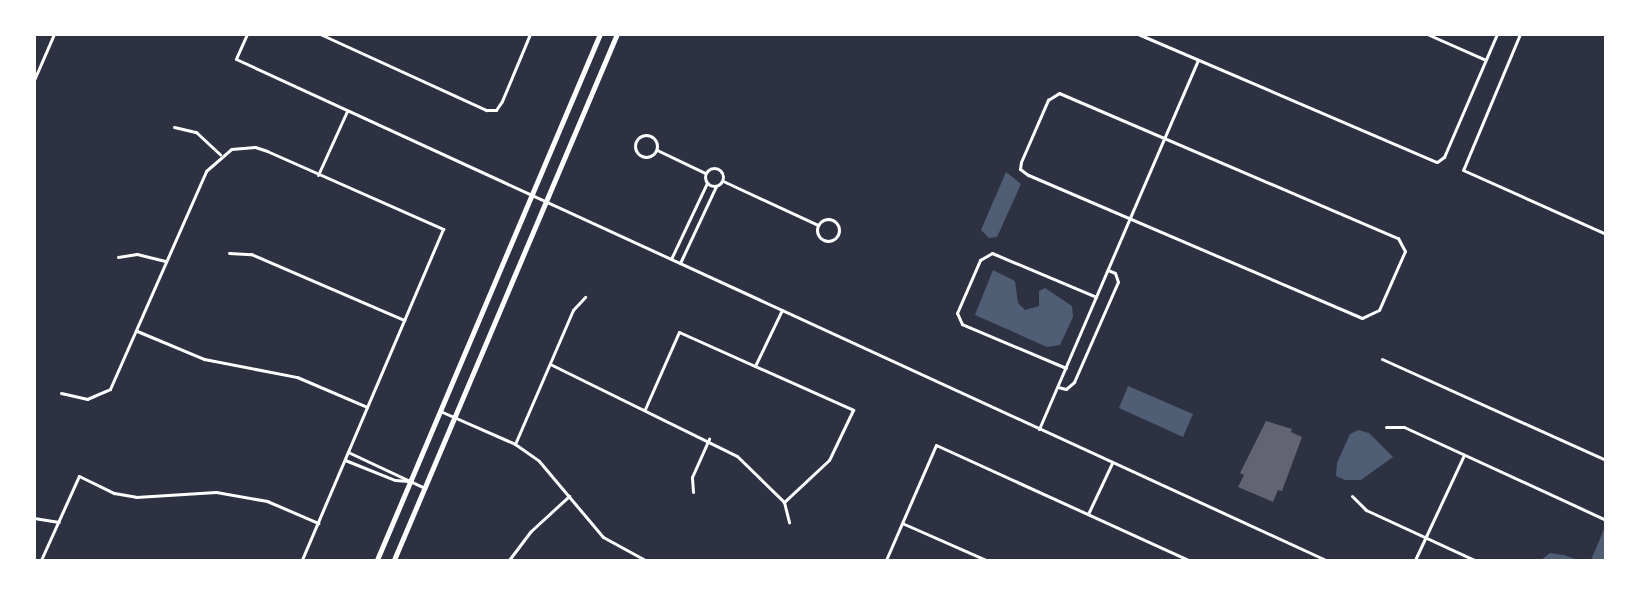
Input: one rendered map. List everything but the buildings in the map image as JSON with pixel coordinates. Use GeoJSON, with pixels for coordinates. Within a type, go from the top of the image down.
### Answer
{"type":"FeatureCollection","features":[{"type":"Feature","properties":{"kind":"main road"},"geometry":{"type":"LineString","coordinates":[[377,561],[600,34]]}},
{"type":"Feature","properties":{"kind":"main road"},"geometry":{"type":"LineString","coordinates":[[394,561],[617,34]]}},
{"type":"Feature","properties":{"kind":"street"},"geometry":{"type":"LineString","coordinates":[[34,80],[54,34]]}},
{"type":"Feature","properties":{"kind":"street"},"geometry":{"type":"LineString","coordinates":[[247,34],[236,59],[1326,561]]}},
{"type":"Feature","properties":{"kind":"street"},"geometry":{"type":"LineString","coordinates":[[320,34],[486,110],[496,110],[530,34]]}},
{"type":"Feature","properties":{"kind":"street"},"geometry":{"type":"LineString","coordinates":[[1138,34],[1437,162],[1444,157],[1497,34]]}},
{"type":"Feature","properties":{"kind":"street"},"geometry":{"type":"LineString","coordinates":[[1427,34],[1486,60]]}},
{"type":"Feature","properties":{"kind":"street"},"geometry":{"type":"LineString","coordinates":[[1521,34],[1462,170],[1605,234]]}},
{"type":"Feature","properties":{"kind":"street"},"geometry":{"type":"LineString","coordinates":[[1039,429],[1198,60]]}},
{"type":"Feature","properties":{"kind":"street"},"geometry":{"type":"LineString","coordinates":[[1059,93],[1165,138],[1398,238],[1405,244],[1375,315],[1362,318],[1130,219],[1020,169],[1048,100],[1059,93]]}},
{"type":"Feature","properties":{"kind":"street"},"geometry":{"type":"LineString","coordinates":[[318,175],[347,111]]}},
{"type":"Feature","properties":{"kind":"street"},"geometry":{"type":"LineString","coordinates":[[174,127],[196,132],[220,154]]}},
{"type":"Feature","properties":{"kind":"street"},"geometry":{"type":"LineString","coordinates":[[651,135],[656,140],[657,150],[649,157],[642,156],[635,148],[636,141],[641,136],[651,135]]}},
{"type":"Feature","properties":{"kind":"street"},"geometry":{"type":"LineString","coordinates":[[61,393],[87,399],[110,389],[206,171],[220,154],[231,149],[255,147],[443,229],[302,561]]}},
{"type":"Feature","properties":{"kind":"street"},"geometry":{"type":"LineString","coordinates":[[657,150],[705,173],[718,168],[723,181],[818,225]]}},
{"type":"Feature","properties":{"kind":"street"},"geometry":{"type":"LineString","coordinates":[[672,259],[706,183],[705,173]]}},
{"type":"Feature","properties":{"kind":"street"},"geometry":{"type":"LineString","coordinates":[[680,263],[716,186],[723,181]]}},
{"type":"Feature","properties":{"kind":"street"},"geometry":{"type":"LineString","coordinates":[[706,183],[716,186]]}},
{"type":"Feature","properties":{"kind":"street"},"geometry":{"type":"LineString","coordinates":[[823,219],[834,220],[839,229],[837,236],[824,240],[818,235],[818,225],[823,219]]}},
{"type":"Feature","properties":{"kind":"street"},"geometry":{"type":"LineString","coordinates":[[229,253],[251,254],[404,320]]}},
{"type":"Feature","properties":{"kind":"street"},"geometry":{"type":"LineString","coordinates":[[1066,368],[957,319],[980,260],[992,253],[1096,297]]}},
{"type":"Feature","properties":{"kind":"street"},"geometry":{"type":"LineString","coordinates":[[118,257],[137,254],[165,261]]}},
{"type":"Feature","properties":{"kind":"street"},"geometry":{"type":"LineString","coordinates":[[1058,387],[1066,389],[1074,382],[1118,282],[1116,273],[1108,270]]}},
{"type":"Feature","properties":{"kind":"street"},"geometry":{"type":"LineString","coordinates":[[514,444],[573,310],[585,297]]}},
{"type":"Feature","properties":{"kind":"street"},"geometry":{"type":"LineString","coordinates":[[755,366],[782,310]]}},
{"type":"Feature","properties":{"kind":"street"},"geometry":{"type":"LineString","coordinates":[[137,331],[204,359],[297,376],[367,407]]}},
{"type":"Feature","properties":{"kind":"street"},"geometry":{"type":"LineString","coordinates":[[645,409],[679,332],[853,410],[829,460],[784,502]]}},
{"type":"Feature","properties":{"kind":"street"},"geometry":{"type":"LineString","coordinates":[[1382,359],[1605,460]]}},
{"type":"Feature","properties":{"kind":"street"},"geometry":{"type":"LineString","coordinates":[[550,364],[709,439],[764,477],[784,502],[789,522]]}},
{"type":"Feature","properties":{"kind":"street"},"geometry":{"type":"LineString","coordinates":[[440,411],[514,444],[539,461],[603,537],[645,561]]}},
{"type":"Feature","properties":{"kind":"street"},"geometry":{"type":"LineString","coordinates":[[1386,428],[1404,428],[1605,520]]}},
{"type":"Feature","properties":{"kind":"street"},"geometry":{"type":"LineString","coordinates":[[693,492],[692,477],[709,439]]}},
{"type":"Feature","properties":{"kind":"street"},"geometry":{"type":"LineString","coordinates":[[886,561],[936,445],[1188,561]]}},
{"type":"Feature","properties":{"kind":"street"},"geometry":{"type":"LineString","coordinates":[[348,452],[425,488]]}},
{"type":"Feature","properties":{"kind":"street"},"geometry":{"type":"LineString","coordinates":[[1415,561],[1464,455]]}},
{"type":"Feature","properties":{"kind":"street"},"geometry":{"type":"LineString","coordinates":[[345,460],[395,480],[410,482]]}},
{"type":"Feature","properties":{"kind":"street"},"geometry":{"type":"LineString","coordinates":[[1088,514],[1112,463]]}},
{"type":"Feature","properties":{"kind":"street"},"geometry":{"type":"LineString","coordinates":[[41,561],[79,476],[114,493],[136,497],[216,492],[267,501],[318,523]]}},
{"type":"Feature","properties":{"kind":"street"},"geometry":{"type":"LineString","coordinates":[[509,561],[531,531],[569,496]]}},
{"type":"Feature","properties":{"kind":"street"},"geometry":{"type":"LineString","coordinates":[[1352,496],[1366,510],[1474,561]]}},
{"type":"Feature","properties":{"kind":"street"},"geometry":{"type":"LineString","coordinates":[[34,518],[59,522]]}},
{"type":"Feature","properties":{"kind":"street"},"geometry":{"type":"LineString","coordinates":[[902,523],[986,561]]}},
{"type":"Feature","properties":{"kind":"water"},"geometry":{"type":"Polygon","coordinates":[[[1006,172],[1021,184],[997,237],[989,238],[981,230],[1006,172]]]}},
{"type":"Feature","properties":{"kind":"water"},"geometry":{"type":"Polygon","coordinates":[[[993,270],[1015,281],[1018,303],[1025,310],[1039,306],[1039,291],[1045,288],[1072,306],[1073,317],[1060,345],[1047,347],[975,315],[993,270]]]}},
{"type":"Feature","properties":{"kind":"water"},"geometry":{"type":"Polygon","coordinates":[[[1128,386],[1193,414],[1183,437],[1119,408],[1128,386]]]}},
{"type":"Feature","properties":{"kind":"water"},"geometry":{"type":"Polygon","coordinates":[[[1358,430],[1369,433],[1393,457],[1361,480],[1345,480],[1336,476],[1337,463],[1350,434],[1358,430]]]}},
{"type":"Feature","properties":{"kind":"water"},"geometry":{"type":"Polygon","coordinates":[[[1605,527],[1604,560],[1591,560],[1605,527]]]}},
{"type":"Feature","properties":{"kind":"water"},"geometry":{"type":"Polygon","coordinates":[[[1550,553],[1564,555],[1578,560],[1541,560],[1550,553]]]}}]}
